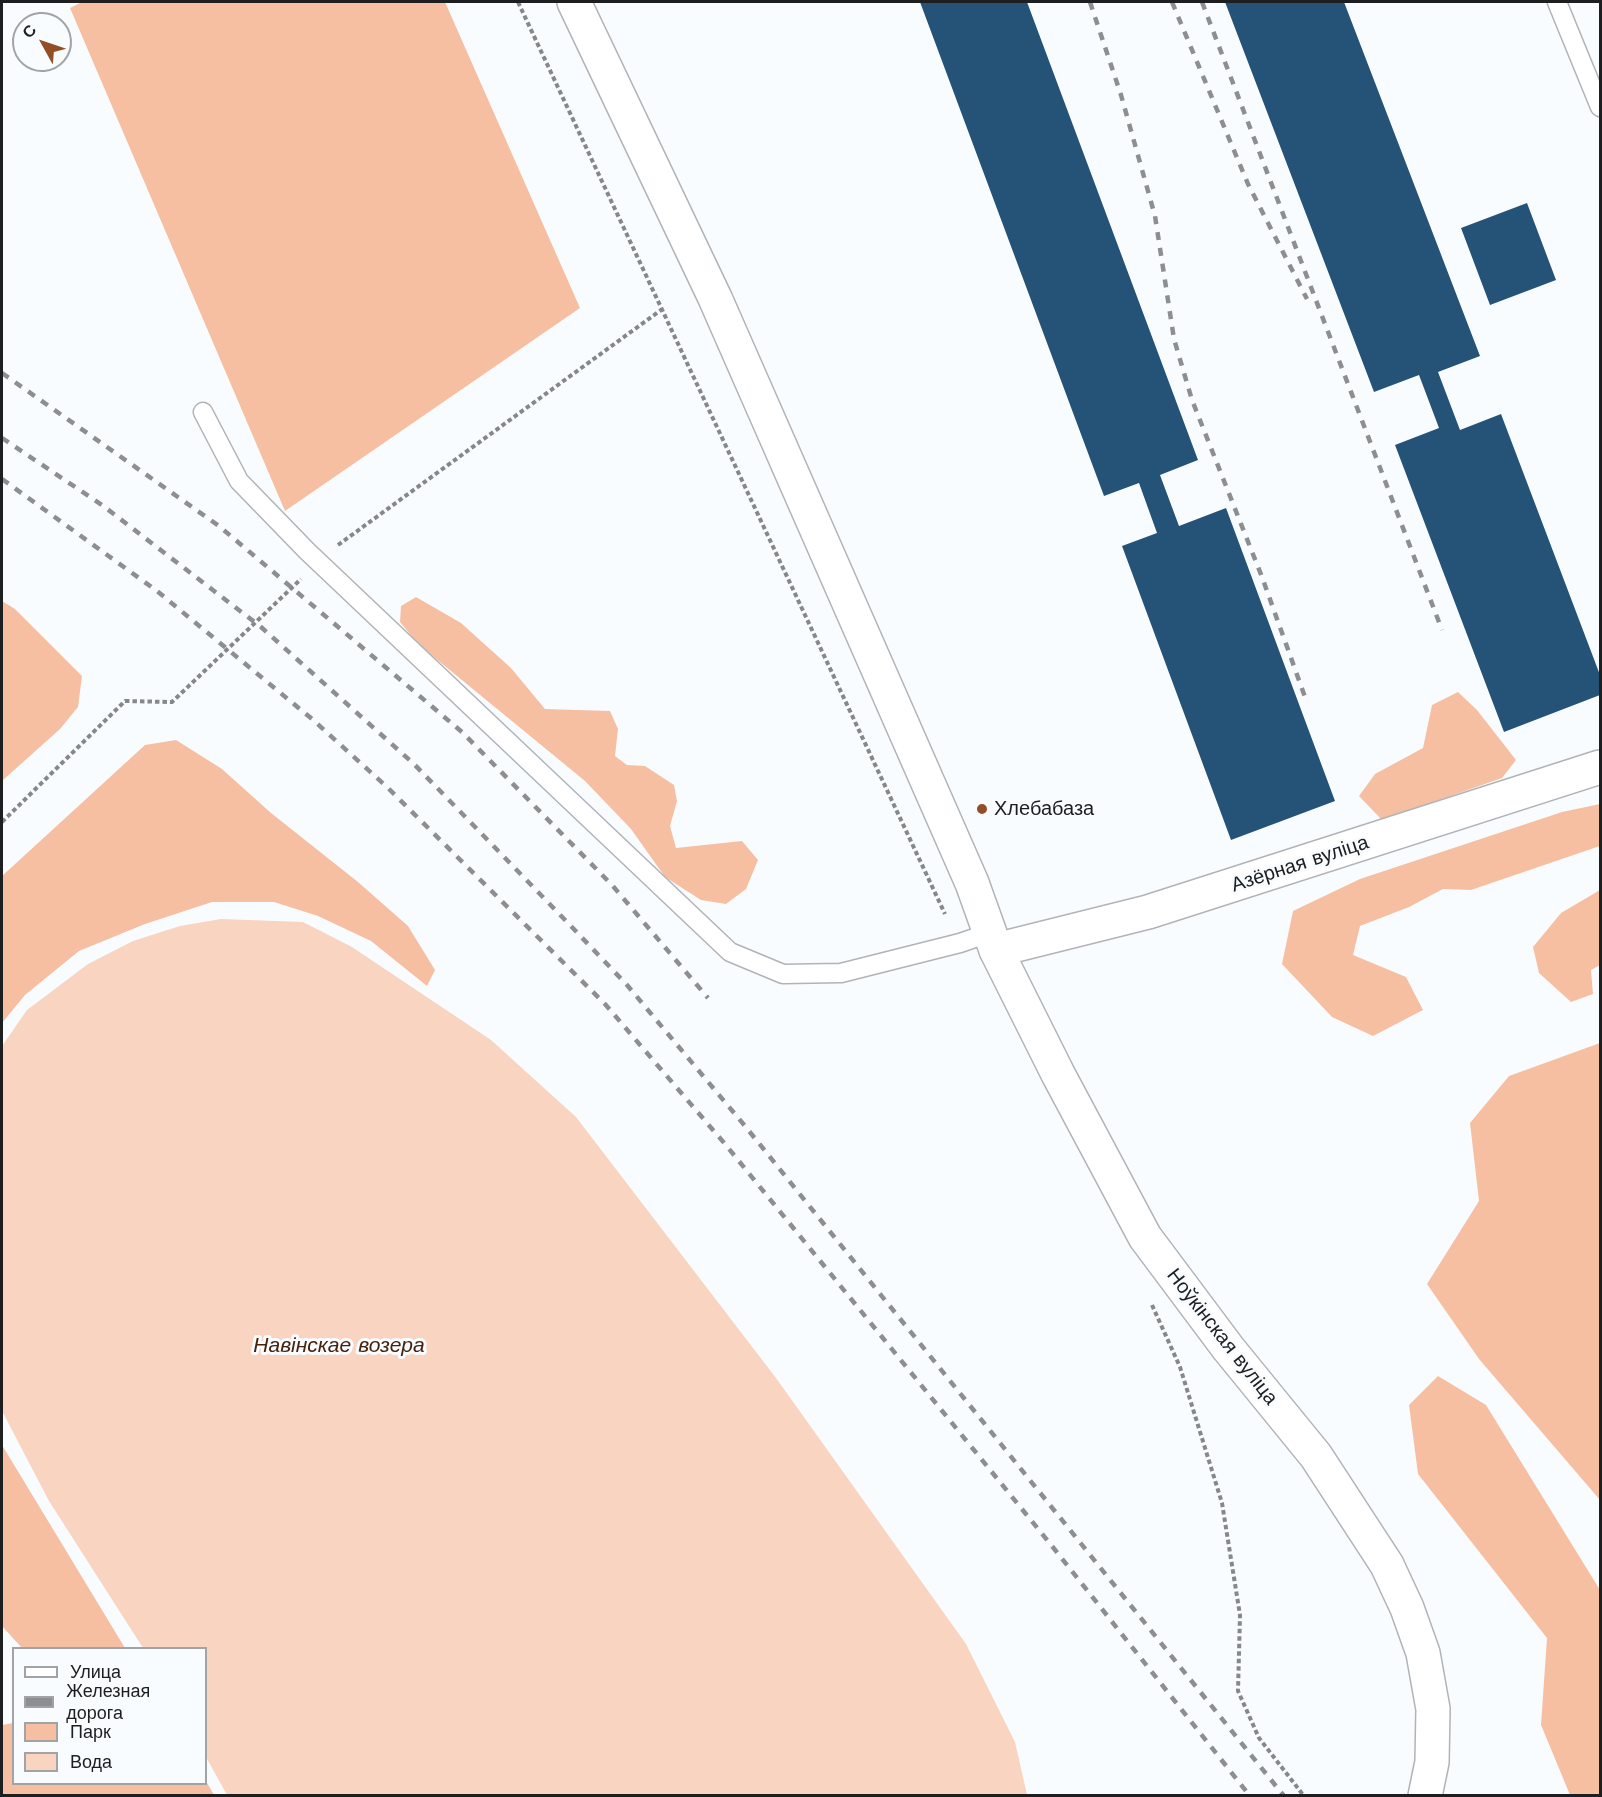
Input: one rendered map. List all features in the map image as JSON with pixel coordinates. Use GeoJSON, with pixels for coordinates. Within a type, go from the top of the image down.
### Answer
{"type":"FeatureCollection","features":[{"type":"Feature","properties":{"kind":"main road","name":"Ноўкінская вуліца"},"geometry":{"type":"LineString","coordinates":[[574,2],[715,298],[972,883],[994,941],[1058,1074],[1145,1237],[1228,1348],[1316,1456],[1387,1565],[1407,1608],[1423,1653],[1431,1698],[1432,1762],[1425,1796]]}},
{"type":"Feature","properties":{"kind":"main road","name":"Азёрная вуліца"},"geometry":{"type":"LineString","coordinates":[[994,941],[1148,912],[1600,767]]}},
{"type":"Feature","properties":{"kind":"lane"},"geometry":{"type":"LineString","coordinates":[[1557,2],[1600,107]]}},
{"type":"Feature","properties":{"kind":"lane"},"geometry":{"type":"LineString","coordinates":[[203,412],[239,481],[307,551],[730,952],[783,974],[841,973],[960,943],[994,941]]}},
{"type":"Feature","properties":{"kind":"path"},"geometry":{"type":"LineString","coordinates":[[518,2],[907,837],[960,943]]}},
{"type":"Feature","properties":{"kind":"path"},"geometry":{"type":"LineString","coordinates":[[1148,1297],[1180,1367],[1222,1503],[1240,1615],[1238,1691],[1259,1737],[1304,1796]]}},
{"type":"Feature","properties":{"kind":"green space"},"geometry":{"type":"Polygon","coordinates":[[[82,2],[445,2],[580,308],[285,511],[70,8],[82,2]]]}},
{"type":"Feature","properties":{"kind":"green space"},"geometry":{"type":"Polygon","coordinates":[[[416,597],[461,623],[511,668],[545,709],[610,711],[618,729],[615,756],[627,765],[645,766],[674,785],[677,801],[670,826],[676,848],[742,841],[758,860],[746,889],[726,904],[701,900],[665,877],[631,829],[585,781],[418,644],[400,622],[401,606],[416,597]]]}},
{"type":"Feature","properties":{"kind":"green space"},"geometry":{"type":"Polygon","coordinates":[[[2,601],[15,609],[82,676],[78,707],[60,729],[2,781],[2,601]]]}},
{"type":"Feature","properties":{"kind":"green space"},"geometry":{"type":"Polygon","coordinates":[[[1458,692],[1477,710],[1516,760],[1502,778],[1382,820],[1359,796],[1375,774],[1423,748],[1432,705],[1458,692]]]}},
{"type":"Feature","properties":{"kind":"green space"},"geometry":{"type":"Polygon","coordinates":[[[176,740],[222,769],[271,813],[358,882],[408,926],[435,970],[427,986],[371,941],[318,916],[274,902],[212,902],[145,924],[79,951],[25,995],[2,1023],[2,876],[145,745],[176,740]]]}},
{"type":"Feature","properties":{"kind":"green space"},"geometry":{"type":"Polygon","coordinates":[[[1600,804],[1600,846],[1471,890],[1443,889],[1409,907],[1360,926],[1353,955],[1406,977],[1423,1010],[1373,1036],[1332,1017],[1282,964],[1293,911],[1360,879],[1562,812],[1600,804]]]}},
{"type":"Feature","properties":{"kind":"green space"},"geometry":{"type":"Polygon","coordinates":[[[1600,890],[1600,965],[1591,970],[1593,994],[1571,1002],[1539,973],[1533,947],[1561,913],[1600,890]]]}},
{"type":"Feature","properties":{"kind":"green space"},"geometry":{"type":"Polygon","coordinates":[[[1600,1043],[1600,1500],[1479,1359],[1427,1284],[1479,1201],[1470,1123],[1509,1076],[1600,1043]]]}},
{"type":"Feature","properties":{"kind":"green space"},"geometry":{"type":"Polygon","coordinates":[[[1438,1376],[1486,1405],[1600,1590],[1600,1795],[1570,1795],[1541,1725],[1547,1638],[1418,1474],[1409,1405],[1438,1376]]]}},
{"type":"Feature","properties":{"kind":"green space"},"geometry":{"type":"Polygon","coordinates":[[[2,1445],[124,1647],[21,1647],[2,1626],[2,1445]]]}},
{"type":"Feature","properties":{"kind":"green space"},"geometry":{"type":"Polygon","coordinates":[[[12,1723],[12,1785],[207,1785],[207,1783],[214,1795],[2,1795],[2,1725],[12,1723]]]}},
{"type":"Feature","properties":{"kind":"water","name":"Навінскае возера"},"geometry":{"type":"Polygon","coordinates":[[[221,919],[303,922],[352,947],[491,1040],[576,1117],[776,1378],[966,1644],[1015,1742],[1027,1795],[227,1795],[207,1759],[207,1647],[142,1647],[49,1501],[2,1411],[2,1046],[27,1010],[88,964],[133,941],[180,926],[221,919]]]}},
{"type":"Feature","properties":{"kind":"building"},"geometry":{"type":"Polygon","coordinates":[[[920,2],[1027,2],[1198,460],[1160,475],[1179,526],[1226,508],[1335,801],[1231,840],[1122,546],[1157,533],[1139,483],[1104,496],[920,2]]]}},
{"type":"Feature","properties":{"kind":"building"},"geometry":{"type":"Polygon","coordinates":[[[1225,2],[1344,2],[1480,356],[1438,372],[1460,430],[1501,414],[1600,675],[1600,695],[1504,732],[1395,445],[1439,428],[1419,375],[1374,392],[1225,2]]]}},
{"type":"Feature","properties":{"kind":"building"},"geometry":{"type":"Polygon","coordinates":[[[1527,203],[1556,280],[1490,305],[1461,228],[1527,203]]]}},
{"type":"Feature","properties":{"kind":"railway"},"geometry":{"type":"LineString","coordinates":[[1090,2],[1121,95],[1155,216],[1174,339],[1192,400],[1262,577],[1305,697]]}},
{"type":"Feature","properties":{"kind":"railway"},"geometry":{"type":"LineString","coordinates":[[1172,2],[1248,184],[1307,299]]}},
{"type":"Feature","properties":{"kind":"railway"},"geometry":{"type":"LineString","coordinates":[[1202,2],[1442,630]]}},
{"type":"Feature","properties":{"kind":"railway"},"geometry":{"type":"LineString","coordinates":[[2,373],[219,526],[462,732],[612,885],[708,998]]}},
{"type":"Feature","properties":{"kind":"railway"},"geometry":{"type":"LineString","coordinates":[[2,438],[102,505],[261,627],[414,764],[627,985],[745,1126],[1284,1796]]}},
{"type":"Feature","properties":{"kind":"railway"},"geometry":{"type":"LineString","coordinates":[[2,479],[157,591],[312,719],[387,787],[605,1004],[725,1144],[1052,1546],[1250,1796]]}},
{"type":"Feature","properties":{"kind":"place","name":"Хлебабаза"},"geometry":{"type":"Point","coordinates":[982,809]}}]}
